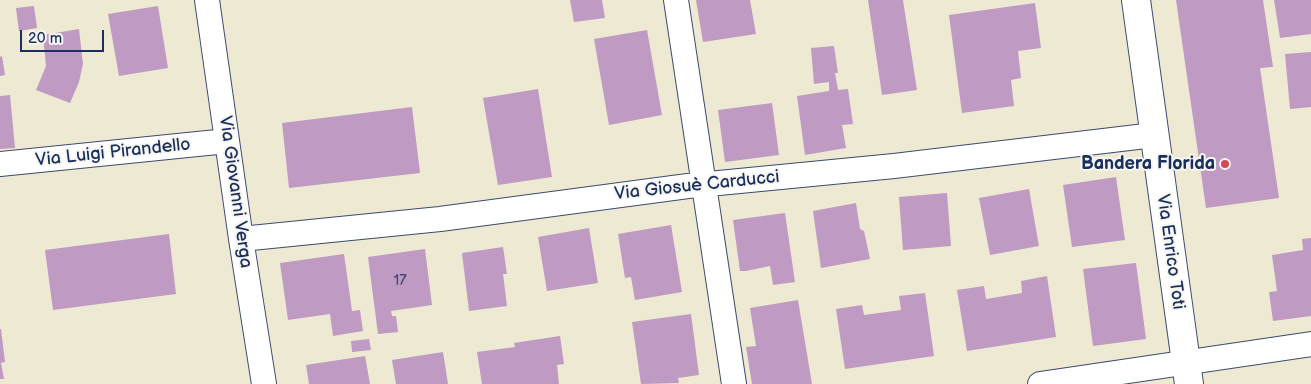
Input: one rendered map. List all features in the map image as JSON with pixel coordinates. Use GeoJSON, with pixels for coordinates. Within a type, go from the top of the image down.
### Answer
{"type":"FeatureCollection","features":[{"type":"Feature","properties":{"kind":"street","name":"Via Giovanni Verga"},"geometry":{"type":"LineString","coordinates":[[207,0],[264,384]]}},
{"type":"Feature","properties":{"kind":"street"},"geometry":{"type":"LineString","coordinates":[[676,0],[734,384]]}},
{"type":"Feature","properties":{"kind":"street","name":"Via Enrico Toti"},"geometry":{"type":"LineString","coordinates":[[1136,0],[1188,373]]}},
{"type":"Feature","properties":{"kind":"street","name":"Via Giosuè Carducci"},"geometry":{"type":"LineString","coordinates":[[241,239],[440,219],[703,184],[894,166],[1154,135]]}},
{"type":"Feature","properties":{"kind":"street","name":"Via Luigi Pirandello"},"geometry":{"type":"LineString","coordinates":[[0,164],[227,141]]}},
{"type":"Feature","properties":{"kind":"street"},"geometry":{"type":"LineString","coordinates":[[1040,384],[1188,373],[1311,344]]}},
{"type":"Feature","properties":{"kind":"building"},"geometry":{"type":"Polygon","coordinates":[[[570,0],[602,0],[605,18],[574,22],[570,0]]]}},
{"type":"Feature","properties":{"kind":"building"},"geometry":{"type":"Polygon","coordinates":[[[696,0],[750,0],[756,34],[703,42],[696,0]]]}},
{"type":"Feature","properties":{"kind":"building"},"geometry":{"type":"Polygon","coordinates":[[[868,0],[903,0],[917,90],[882,95],[868,0]]]}},
{"type":"Feature","properties":{"kind":"building"},"geometry":{"type":"Polygon","coordinates":[[[1176,0],[1263,0],[1273,67],[1260,68],[1279,198],[1206,208],[1176,0]]]}},
{"type":"Feature","properties":{"kind":"building"},"geometry":{"type":"Polygon","coordinates":[[[1274,0],[1311,0],[1311,34],[1280,38],[1274,0]]]}},
{"type":"Feature","properties":{"kind":"building"},"geometry":{"type":"Polygon","coordinates":[[[1035,3],[1041,48],[1018,51],[1021,78],[1011,80],[1014,106],[962,113],[949,15],[1035,3]]]}},
{"type":"Feature","properties":{"kind":"building"},"geometry":{"type":"Polygon","coordinates":[[[34,6],[37,28],[19,31],[16,8],[34,6]]]}},
{"type":"Feature","properties":{"kind":"building"},"geometry":{"type":"Polygon","coordinates":[[[158,6],[168,68],[119,76],[108,14],[158,6]]]}},
{"type":"Feature","properties":{"kind":"building"},"geometry":{"type":"Polygon","coordinates":[[[79,29],[83,64],[79,82],[70,103],[36,90],[46,66],[43,35],[79,29]]]}},
{"type":"Feature","properties":{"kind":"building"},"geometry":{"type":"Polygon","coordinates":[[[647,30],[662,115],[609,125],[594,39],[647,30]]]}},
{"type":"Feature","properties":{"kind":"building"},"geometry":{"type":"Polygon","coordinates":[[[834,46],[838,73],[835,73],[838,90],[848,89],[853,124],[842,125],[846,148],[805,155],[797,96],[829,91],[829,82],[814,84],[811,48],[834,46]]]}},
{"type":"Feature","properties":{"kind":"building"},"geometry":{"type":"Polygon","coordinates":[[[1311,52],[1311,107],[1290,109],[1285,54],[1311,52]]]}},
{"type":"Feature","properties":{"kind":"building"},"geometry":{"type":"Polygon","coordinates":[[[2,56],[5,75],[0,76],[0,57],[2,56]]]}},
{"type":"Feature","properties":{"kind":"building"},"geometry":{"type":"Polygon","coordinates":[[[538,89],[552,177],[498,185],[483,98],[538,89]]]}},
{"type":"Feature","properties":{"kind":"building"},"geometry":{"type":"Polygon","coordinates":[[[10,95],[15,148],[0,149],[0,96],[10,95]]]}},
{"type":"Feature","properties":{"kind":"building"},"geometry":{"type":"Polygon","coordinates":[[[772,103],[779,155],[725,162],[718,110],[772,103]]]}},
{"type":"Feature","properties":{"kind":"building"},"geometry":{"type":"Polygon","coordinates":[[[412,107],[420,173],[289,188],[282,123],[412,107]]]}},
{"type":"Feature","properties":{"kind":"building"},"geometry":{"type":"Polygon","coordinates":[[[1116,177],[1125,240],[1072,247],[1063,185],[1116,177]]]}},
{"type":"Feature","properties":{"kind":"building"},"geometry":{"type":"Polygon","coordinates":[[[1029,189],[1039,246],[990,255],[979,198],[1029,189]]]}},
{"type":"Feature","properties":{"kind":"building"},"geometry":{"type":"Polygon","coordinates":[[[947,193],[951,246],[903,250],[899,197],[947,193]]]}},
{"type":"Feature","properties":{"kind":"building"},"geometry":{"type":"Polygon","coordinates":[[[856,203],[860,229],[864,231],[870,259],[821,268],[813,211],[856,203]]]}},
{"type":"Feature","properties":{"kind":"building"},"geometry":{"type":"Polygon","coordinates":[[[785,213],[795,282],[773,285],[770,266],[740,271],[733,220],[785,213]]]}},
{"type":"Feature","properties":{"kind":"building"},"geometry":{"type":"Polygon","coordinates":[[[671,225],[682,292],[635,300],[631,277],[625,278],[618,234],[671,225]]]}},
{"type":"Feature","properties":{"kind":"building"},"geometry":{"type":"Polygon","coordinates":[[[589,228],[598,283],[547,291],[538,237],[589,228]]]}},
{"type":"Feature","properties":{"kind":"building"},"geometry":{"type":"Polygon","coordinates":[[[169,234],[176,294],[53,310],[45,250],[169,234]]]}},
{"type":"Feature","properties":{"kind":"building"},"geometry":{"type":"Polygon","coordinates":[[[1311,238],[1311,316],[1273,321],[1269,292],[1277,291],[1272,255],[1303,250],[1302,239],[1311,238]]]}},
{"type":"Feature","properties":{"kind":"building"},"geometry":{"type":"Polygon","coordinates":[[[503,247],[507,274],[503,274],[507,306],[469,311],[462,253],[503,247]]]}},
{"type":"Feature","properties":{"kind":"building"},"geometry":{"type":"Polygon","coordinates":[[[425,249],[432,305],[391,311],[392,316],[396,316],[398,332],[378,334],[368,257],[425,249]]]}},
{"type":"Feature","properties":{"kind":"building"},"geometry":{"type":"Polygon","coordinates":[[[344,254],[352,311],[360,310],[363,331],[333,336],[330,314],[288,320],[280,263],[344,254]]]}},
{"type":"Feature","properties":{"kind":"building"},"geometry":{"type":"Polygon","coordinates":[[[1136,263],[1146,339],[1093,346],[1083,269],[1136,263]]]}},
{"type":"Feature","properties":{"kind":"building"},"geometry":{"type":"Polygon","coordinates":[[[1047,276],[1056,337],[967,351],[957,290],[984,286],[986,299],[1022,293],[1021,281],[1047,276]]]}},
{"type":"Feature","properties":{"kind":"building"},"geometry":{"type":"Polygon","coordinates":[[[925,293],[934,356],[845,369],[836,309],[862,305],[864,315],[901,310],[899,296],[925,293]]]}},
{"type":"Feature","properties":{"kind":"building"},"geometry":{"type":"Polygon","coordinates":[[[798,300],[812,384],[752,384],[746,347],[756,346],[750,308],[798,300]]]}},
{"type":"Feature","properties":{"kind":"building"},"geometry":{"type":"Polygon","coordinates":[[[691,314],[699,375],[678,378],[679,383],[641,384],[632,322],[691,314]]]}},
{"type":"Feature","properties":{"kind":"building"},"geometry":{"type":"Polygon","coordinates":[[[0,329],[5,362],[0,363],[0,329]]]}},
{"type":"Feature","properties":{"kind":"building"},"geometry":{"type":"Polygon","coordinates":[[[560,336],[564,364],[557,365],[559,384],[482,384],[477,352],[515,347],[514,343],[560,336]]]}},
{"type":"Feature","properties":{"kind":"building"},"geometry":{"type":"Polygon","coordinates":[[[369,339],[371,350],[352,352],[351,341],[369,339]]]}},
{"type":"Feature","properties":{"kind":"building"},"geometry":{"type":"Polygon","coordinates":[[[443,352],[448,384],[396,384],[392,360],[443,352]]]}},
{"type":"Feature","properties":{"kind":"building"},"geometry":{"type":"Polygon","coordinates":[[[365,356],[370,384],[309,384],[306,365],[365,356]]]}},
{"type":"Feature","properties":{"kind":"building"},"geometry":{"type":"Polygon","coordinates":[[[1,363],[4,379],[0,379],[1,363]]]}},
{"type":"Feature","properties":{"kind":"place","name":"Bandera Florida"},"geometry":{"type":"Point","coordinates":[1225,164]}}]}
